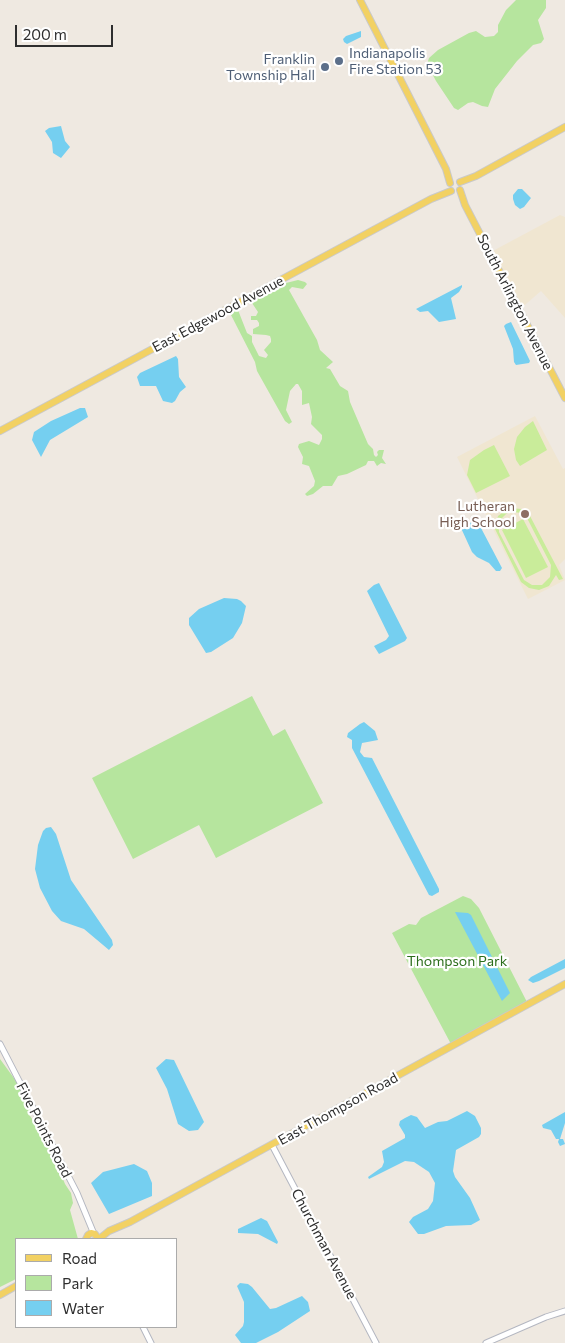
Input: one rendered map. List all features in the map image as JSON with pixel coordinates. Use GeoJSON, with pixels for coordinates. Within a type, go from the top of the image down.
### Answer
{"type":"FeatureCollection","features":[{"type":"Feature","properties":{"kind":"main road","name":"South Arlington Avenue"},"geometry":{"type":"LineString","coordinates":[[360,0],[565,398]]}},
{"type":"Feature","properties":{"kind":"main road"},"geometry":{"type":"LineString","coordinates":[[455,187],[565,127]]}},
{"type":"Feature","properties":{"kind":"main road","name":"East Edgewood Avenue"},"geometry":{"type":"LineString","coordinates":[[0,431],[455,187]]}},
{"type":"Feature","properties":{"kind":"main road","name":"East Thompson Road"},"geometry":{"type":"LineString","coordinates":[[91,1237],[130,1222],[565,984]]}},
{"type":"Feature","properties":{"kind":"main road"},"geometry":{"type":"LineString","coordinates":[[0,1295],[15,1287]]}},
{"type":"Feature","properties":{"kind":"street","name":"Five Points Road"},"geometry":{"type":"LineString","coordinates":[[0,1044],[77,1194],[91,1237]]}},
{"type":"Feature","properties":{"kind":"street","name":"Churchman Avenue"},"geometry":{"type":"LineString","coordinates":[[272,1145],[376,1343]]}},
{"type":"Feature","properties":{"kind":"street"},"geometry":{"type":"LineString","coordinates":[[486,1343],[546,1317],[565,1311]]}},
{"type":"Feature","properties":{"kind":"street"},"geometry":{"type":"LineString","coordinates":[[144,1328],[151,1343]]}},
{"type":"Feature","properties":{"kind":"shaded area"},"geometry":{"type":"Polygon","coordinates":[[[560,215],[565,217],[565,318],[541,291],[519,310],[489,253],[560,215]]]}},
{"type":"Feature","properties":{"kind":"shaded area","name":"Lutheran High School"},"geometry":{"type":"Polygon","coordinates":[[[535,416],[563,469],[565,468],[565,559],[559,565],[565,580],[528,599],[457,457],[535,416]]]}},
{"type":"Feature","properties":{"kind":"green space"},"geometry":{"type":"Polygon","coordinates":[[[516,0],[546,0],[546,8],[538,20],[544,39],[541,43],[533,45],[517,61],[495,89],[488,107],[473,102],[458,110],[454,108],[427,64],[429,58],[438,50],[469,33],[476,31],[485,37],[494,36],[498,32],[498,25],[506,10],[516,0]]]}},
{"type":"Feature","properties":{"kind":"green space"},"geometry":{"type":"Polygon","coordinates":[[[298,280],[307,284],[303,289],[292,287],[289,290],[317,340],[320,350],[333,362],[326,368],[330,369],[340,386],[348,391],[350,402],[368,444],[373,449],[376,457],[379,450],[384,450],[382,458],[386,464],[381,463],[377,466],[374,461],[368,461],[366,465],[338,476],[332,486],[323,486],[307,496],[305,494],[314,486],[315,481],[309,466],[302,464],[303,457],[298,447],[299,444],[309,441],[319,445],[322,439],[322,435],[311,424],[312,417],[309,403],[302,405],[302,391],[298,384],[296,384],[290,391],[286,410],[292,422],[289,424],[285,421],[257,371],[255,362],[231,315],[233,310],[238,310],[247,333],[252,336],[252,342],[259,356],[266,358],[268,355],[264,350],[271,342],[271,339],[270,336],[253,334],[253,329],[259,326],[259,323],[257,320],[251,320],[251,316],[256,316],[258,312],[252,301],[260,293],[270,292],[282,284],[298,280]]]}},
{"type":"Feature","properties":{"kind":"green space"},"geometry":{"type":"Polygon","coordinates":[[[533,421],[547,450],[520,466],[516,460],[514,449],[517,437],[533,421]]]}},
{"type":"Feature","properties":{"kind":"green space"},"geometry":{"type":"Polygon","coordinates":[[[494,445],[510,476],[476,493],[467,475],[470,460],[494,445]]]}},
{"type":"Feature","properties":{"kind":"green space"},"geometry":{"type":"Polygon","coordinates":[[[509,508],[522,509],[530,516],[563,579],[559,580],[556,575],[549,586],[539,590],[529,588],[521,582],[495,529],[498,516],[509,508]],[[507,513],[499,524],[499,532],[524,580],[532,585],[542,585],[550,577],[551,565],[527,518],[521,513],[507,513]]]}},
{"type":"Feature","properties":{"kind":"green space"},"geometry":{"type":"Polygon","coordinates":[[[523,519],[548,567],[526,578],[502,530],[523,519]]]}},
{"type":"Feature","properties":{"kind":"green space"},"geometry":{"type":"Polygon","coordinates":[[[252,696],[273,736],[285,729],[323,803],[216,858],[199,825],[133,859],[92,778],[252,696]]]}},
{"type":"Feature","properties":{"kind":"green space","name":"Thompson Park"},"geometry":{"type":"Polygon","coordinates":[[[463,896],[471,899],[479,908],[528,1004],[452,1046],[392,933],[409,924],[416,925],[421,918],[463,896]]]}},
{"type":"Feature","properties":{"kind":"green space"},"geometry":{"type":"Polygon","coordinates":[[[0,1059],[19,1085],[29,1107],[30,1116],[46,1139],[51,1155],[71,1193],[73,1203],[70,1210],[78,1238],[15,1238],[15,1280],[0,1287],[0,1059]]]}},
{"type":"Feature","properties":{"kind":"water"},"geometry":{"type":"Polygon","coordinates":[[[361,31],[361,37],[347,44],[344,42],[343,39],[346,36],[361,31]]]}},
{"type":"Feature","properties":{"kind":"water"},"geometry":{"type":"Polygon","coordinates":[[[61,126],[65,141],[70,147],[61,158],[53,153],[52,142],[45,131],[49,128],[61,126]]]}},
{"type":"Feature","properties":{"kind":"water"},"geometry":{"type":"Polygon","coordinates":[[[518,189],[522,189],[531,198],[520,209],[515,205],[513,199],[513,195],[518,189]]]}},
{"type":"Feature","properties":{"kind":"water"},"geometry":{"type":"Polygon","coordinates":[[[462,285],[459,292],[451,298],[456,319],[439,322],[428,311],[420,312],[416,309],[462,285]]]}},
{"type":"Feature","properties":{"kind":"water"},"geometry":{"type":"Polygon","coordinates":[[[511,322],[530,361],[529,363],[516,365],[514,362],[513,349],[504,326],[511,322]]]}},
{"type":"Feature","properties":{"kind":"water"},"geometry":{"type":"Polygon","coordinates":[[[176,356],[178,359],[179,377],[186,387],[172,403],[163,401],[156,386],[140,386],[137,377],[140,373],[176,356]]]}},
{"type":"Feature","properties":{"kind":"water"},"geometry":{"type":"Polygon","coordinates":[[[80,408],[85,408],[88,417],[50,440],[41,457],[32,440],[34,432],[51,421],[80,408]]]}},
{"type":"Feature","properties":{"kind":"water"},"geometry":{"type":"Polygon","coordinates":[[[475,522],[481,528],[502,568],[500,571],[496,571],[489,563],[472,552],[461,528],[475,522]]]}},
{"type":"Feature","properties":{"kind":"water"},"geometry":{"type":"Polygon","coordinates":[[[379,583],[407,638],[405,641],[379,654],[374,646],[386,640],[389,636],[367,591],[379,583]]]}},
{"type":"Feature","properties":{"kind":"water"},"geometry":{"type":"Polygon","coordinates":[[[224,598],[237,599],[246,606],[242,623],[233,638],[211,652],[206,653],[189,625],[189,618],[199,609],[224,598]]]}},
{"type":"Feature","properties":{"kind":"water"},"geometry":{"type":"Polygon","coordinates":[[[364,722],[375,731],[378,740],[362,743],[360,752],[364,757],[372,758],[439,889],[439,892],[432,896],[429,895],[352,748],[352,740],[347,737],[348,733],[364,722]]]}},
{"type":"Feature","properties":{"kind":"water"},"geometry":{"type":"Polygon","coordinates":[[[51,827],[56,834],[71,880],[112,940],[113,945],[109,950],[84,929],[61,921],[52,911],[40,888],[35,869],[38,845],[43,831],[51,827]]]}},
{"type":"Feature","properties":{"kind":"water"},"geometry":{"type":"Polygon","coordinates":[[[455,912],[471,915],[510,993],[502,1001],[455,912]]]}},
{"type":"Feature","properties":{"kind":"water"},"geometry":{"type":"Polygon","coordinates":[[[565,959],[565,968],[533,983],[528,980],[531,977],[565,959]]]}},
{"type":"Feature","properties":{"kind":"water"},"geometry":{"type":"Polygon","coordinates":[[[166,1059],[174,1060],[204,1122],[198,1130],[189,1131],[178,1124],[167,1089],[156,1068],[166,1059]]]}},
{"type":"Feature","properties":{"kind":"water"},"geometry":{"type":"Polygon","coordinates":[[[467,1111],[475,1116],[481,1128],[481,1134],[456,1150],[453,1171],[455,1177],[470,1198],[480,1220],[471,1225],[446,1226],[424,1234],[418,1234],[409,1222],[413,1217],[428,1209],[433,1201],[435,1183],[429,1172],[414,1162],[405,1161],[369,1179],[368,1177],[382,1167],[384,1162],[382,1151],[405,1138],[399,1125],[400,1121],[411,1115],[417,1117],[425,1128],[438,1122],[447,1121],[467,1111]]]}},
{"type":"Feature","properties":{"kind":"water"},"geometry":{"type":"Polygon","coordinates":[[[565,1112],[565,1123],[560,1139],[563,1139],[565,1144],[560,1146],[559,1139],[556,1139],[551,1130],[543,1128],[542,1125],[565,1112]]]}},
{"type":"Feature","properties":{"kind":"water"},"geometry":{"type":"Polygon","coordinates":[[[134,1164],[147,1171],[152,1183],[152,1196],[109,1214],[91,1183],[103,1172],[134,1164]]]}},
{"type":"Feature","properties":{"kind":"water"},"geometry":{"type":"Polygon","coordinates":[[[261,1218],[267,1221],[278,1242],[277,1244],[258,1234],[238,1233],[238,1229],[261,1218]]]}},
{"type":"Feature","properties":{"kind":"water"},"geometry":{"type":"Polygon","coordinates":[[[240,1283],[248,1284],[252,1287],[270,1309],[302,1296],[308,1302],[310,1311],[278,1332],[256,1343],[241,1343],[235,1335],[244,1322],[244,1302],[237,1286],[240,1283]]]}},
{"type":"Feature","properties":{"kind":"place","name":"Indianapolis Fire Station 53"},"geometry":{"type":"Point","coordinates":[339,61]}},
{"type":"Feature","properties":{"kind":"place","name":"Franklin Township Hall"},"geometry":{"type":"Point","coordinates":[325,67]}},
{"type":"Feature","properties":{"kind":"place","name":"Lutheran High School"},"geometry":{"type":"Point","coordinates":[525,514]}}]}
